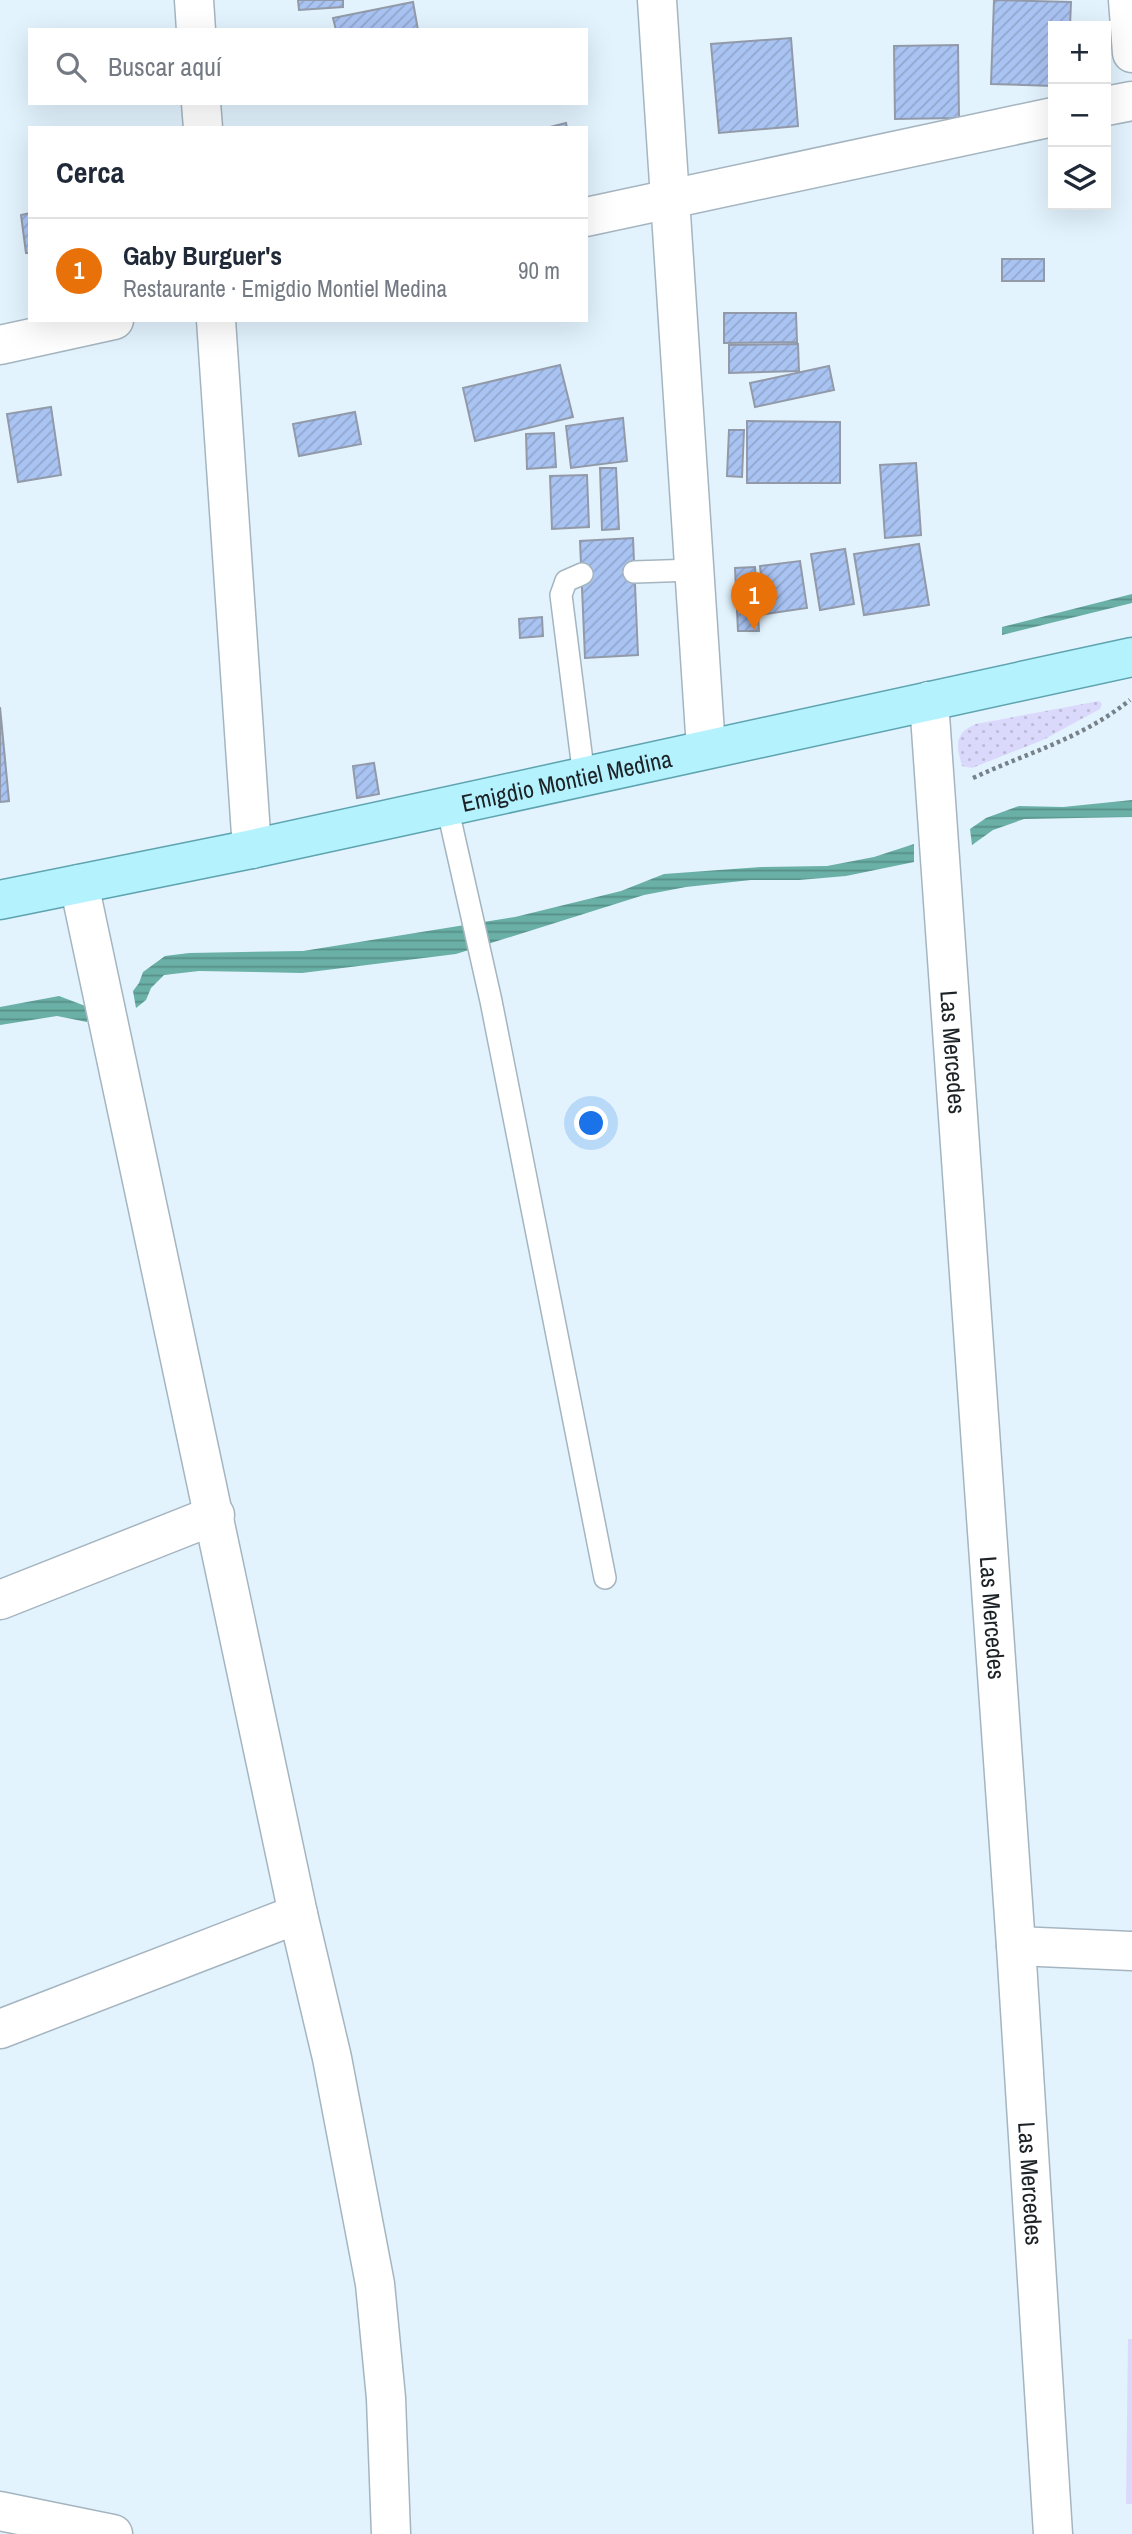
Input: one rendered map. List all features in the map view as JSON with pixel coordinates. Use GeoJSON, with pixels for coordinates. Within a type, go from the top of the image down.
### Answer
{"type":"FeatureCollection","features":[{"type":"Feature","properties":{"kind":"main road","name":"Emigdio Montiel Medina"},"geometry":{"type":"LineString","coordinates":[[0,900],[252,849],[1132,657]]}},
{"type":"Feature","properties":{"kind":"street"},"geometry":{"type":"LineString","coordinates":[[194,0],[196,28]]}},
{"type":"Feature","properties":{"kind":"street"},"geometry":{"type":"LineString","coordinates":[[657,0],[706,749]]}},
{"type":"Feature","properties":{"kind":"street"},"geometry":{"type":"LineString","coordinates":[[1128,0],[1132,53]]}},
{"type":"Feature","properties":{"kind":"street"},"geometry":{"type":"LineString","coordinates":[[1111,105],[1132,101]]}},
{"type":"Feature","properties":{"kind":"street"},"geometry":{"type":"LineString","coordinates":[[201,105],[203,126]]}},
{"type":"Feature","properties":{"kind":"street"},"geometry":{"type":"LineString","coordinates":[[588,217],[1048,118]]}},
{"type":"Feature","properties":{"kind":"street"},"geometry":{"type":"LineString","coordinates":[[0,345],[105,322]]}},
{"type":"Feature","properties":{"kind":"street"},"geometry":{"type":"LineString","coordinates":[[216,322],[252,849]]}},
{"type":"Feature","properties":{"kind":"street","name":"Las Mercedes"},"geometry":{"type":"LineString","coordinates":[[929,701],[1016,1946],[1053,2534]]}},
{"type":"Feature","properties":{"kind":"street"},"geometry":{"type":"LineString","coordinates":[[79,884],[298,1914],[332,2058],[375,2284],[386,2398],[391,2534]]}},
{"type":"Feature","properties":{"kind":"street"},"geometry":{"type":"LineString","coordinates":[[0,1600],[215,1515]]}},
{"type":"Feature","properties":{"kind":"street"},"geometry":{"type":"LineString","coordinates":[[0,2029],[298,1914]]}},
{"type":"Feature","properties":{"kind":"street"},"geometry":{"type":"LineString","coordinates":[[1016,1946],[1132,1951]]}},
{"type":"Feature","properties":{"kind":"street"},"geometry":{"type":"LineString","coordinates":[[0,2511],[113,2534]]}},
{"type":"Feature","properties":{"kind":"lane"},"geometry":{"type":"LineString","coordinates":[[634,572],[694,570]]}},
{"type":"Feature","properties":{"kind":"lane"},"geometry":{"type":"LineString","coordinates":[[582,574],[566,580],[561,595],[584,776]]}},
{"type":"Feature","properties":{"kind":"lane"},"geometry":{"type":"LineString","coordinates":[[447,806],[491,1002],[605,1578]]}},
{"type":"Feature","properties":{"kind":"path"},"geometry":{"type":"LineString","coordinates":[[936,805],[954,788],[1066,740],[1106,719],[1132,698]]}},
{"type":"Feature","properties":{"kind":"shaded area"},"geometry":{"type":"Polygon","coordinates":[[[1132,594],[1132,603],[1002,635],[1002,627],[1132,594]]]}},
{"type":"Feature","properties":{"kind":"shaded area"},"geometry":{"type":"Polygon","coordinates":[[[1099,701],[1102,704],[1100,709],[1043,740],[972,768],[962,766],[958,740],[964,731],[976,724],[1099,701]]]}},
{"type":"Feature","properties":{"kind":"shaded area"},"geometry":{"type":"Polygon","coordinates":[[[1132,800],[1132,817],[1024,819],[993,830],[972,845],[970,829],[986,818],[1019,806],[1063,807],[1132,800]]]}},
{"type":"Feature","properties":{"kind":"shaded area"},"geometry":{"type":"Polygon","coordinates":[[[914,844],[914,862],[846,876],[751,880],[644,895],[456,954],[302,973],[199,971],[164,975],[151,988],[146,1000],[136,1008],[133,991],[143,972],[165,956],[189,953],[303,951],[515,917],[621,891],[664,874],[761,867],[827,866],[874,857],[914,844]]]}},
{"type":"Feature","properties":{"kind":"shaded area"},"geometry":{"type":"Polygon","coordinates":[[[59,996],[88,1007],[87,1022],[57,1016],[0,1025],[0,1007],[59,996]]]}},
{"type":"Feature","properties":{"kind":"shaded area"},"geometry":{"type":"Polygon","coordinates":[[[1128,2339],[1132,2339],[1132,2504],[1126,2504],[1128,2339]]]}},
{"type":"Feature","properties":{"kind":"building"},"geometry":{"type":"Polygon","coordinates":[[[298,0],[343,0],[343,7],[299,10],[298,0]]]}},
{"type":"Feature","properties":{"kind":"building"},"geometry":{"type":"Polygon","coordinates":[[[994,0],[1071,2],[1070,21],[1048,21],[1048,86],[991,84],[994,0]]]}},
{"type":"Feature","properties":{"kind":"building"},"geometry":{"type":"Polygon","coordinates":[[[413,2],[418,28],[336,28],[333,18],[413,2]]]}},
{"type":"Feature","properties":{"kind":"building"},"geometry":{"type":"Polygon","coordinates":[[[791,38],[798,126],[719,133],[711,44],[791,38]]]}},
{"type":"Feature","properties":{"kind":"building"},"geometry":{"type":"Polygon","coordinates":[[[958,45],[959,118],[895,119],[894,46],[958,45]]]}},
{"type":"Feature","properties":{"kind":"building"},"geometry":{"type":"Polygon","coordinates":[[[28,213],[28,253],[26,253],[21,215],[28,213]]]}},
{"type":"Feature","properties":{"kind":"building"},"geometry":{"type":"Polygon","coordinates":[[[1002,259],[1044,259],[1044,281],[1002,281],[1002,259]]]}},
{"type":"Feature","properties":{"kind":"building"},"geometry":{"type":"Polygon","coordinates":[[[724,313],[796,313],[797,342],[724,343],[724,313]]]}},
{"type":"Feature","properties":{"kind":"building"},"geometry":{"type":"Polygon","coordinates":[[[798,344],[799,371],[729,373],[729,345],[798,344]]]}},
{"type":"Feature","properties":{"kind":"building"},"geometry":{"type":"Polygon","coordinates":[[[560,365],[573,417],[475,441],[463,388],[560,365]]]}},
{"type":"Feature","properties":{"kind":"building"},"geometry":{"type":"Polygon","coordinates":[[[829,366],[834,390],[755,407],[750,383],[829,366]]]}},
{"type":"Feature","properties":{"kind":"building"},"geometry":{"type":"Polygon","coordinates":[[[51,407],[61,475],[18,482],[7,414],[51,407]]]}},
{"type":"Feature","properties":{"kind":"building"},"geometry":{"type":"Polygon","coordinates":[[[355,412],[361,444],[299,456],[293,424],[355,412]]]}},
{"type":"Feature","properties":{"kind":"building"},"geometry":{"type":"Polygon","coordinates":[[[623,418],[627,461],[571,468],[566,426],[623,418]]]}},
{"type":"Feature","properties":{"kind":"building"},"geometry":{"type":"Polygon","coordinates":[[[747,421],[840,422],[840,483],[747,483],[747,421]]]}},
{"type":"Feature","properties":{"kind":"building"},"geometry":{"type":"Polygon","coordinates":[[[729,430],[744,430],[742,477],[727,476],[729,430]]]}},
{"type":"Feature","properties":{"kind":"building"},"geometry":{"type":"Polygon","coordinates":[[[554,433],[556,467],[527,469],[526,434],[554,433]]]}},
{"type":"Feature","properties":{"kind":"building"},"geometry":{"type":"Polygon","coordinates":[[[916,463],[921,535],[885,538],[880,465],[916,463]]]}},
{"type":"Feature","properties":{"kind":"building"},"geometry":{"type":"Polygon","coordinates":[[[600,468],[616,468],[619,529],[602,530],[600,468]]]}},
{"type":"Feature","properties":{"kind":"building"},"geometry":{"type":"Polygon","coordinates":[[[587,475],[589,527],[552,529],[550,476],[587,475]]]}},
{"type":"Feature","properties":{"kind":"building"},"geometry":{"type":"Polygon","coordinates":[[[633,538],[638,655],[585,658],[580,541],[633,538]]]}},
{"type":"Feature","properties":{"kind":"building"},"geometry":{"type":"Polygon","coordinates":[[[919,544],[929,605],[864,615],[854,554],[919,544]]]}},
{"type":"Feature","properties":{"kind":"building"},"geometry":{"type":"Polygon","coordinates":[[[845,549],[854,604],[820,610],[811,554],[845,549]]]}},
{"type":"Feature","properties":{"kind":"building"},"geometry":{"type":"Polygon","coordinates":[[[800,561],[807,608],[765,614],[760,566],[800,561]]]}},
{"type":"Feature","properties":{"kind":"building"},"geometry":{"type":"Polygon","coordinates":[[[755,567],[759,631],[738,631],[735,568],[755,567]]]}},
{"type":"Feature","properties":{"kind":"building"},"geometry":{"type":"Polygon","coordinates":[[[542,617],[543,636],[520,638],[519,619],[542,617]]]}},
{"type":"Feature","properties":{"kind":"building"},"geometry":{"type":"Polygon","coordinates":[[[0,707],[9,801],[0,802],[0,707]]]}},
{"type":"Feature","properties":{"kind":"building"},"geometry":{"type":"Polygon","coordinates":[[[374,763],[379,794],[357,798],[353,766],[374,763]]]}},
{"type":"Feature","properties":{"kind":"place","name":"Gaby Burguer's"},"geometry":{"type":"Point","coordinates":[754,630]}}]}
